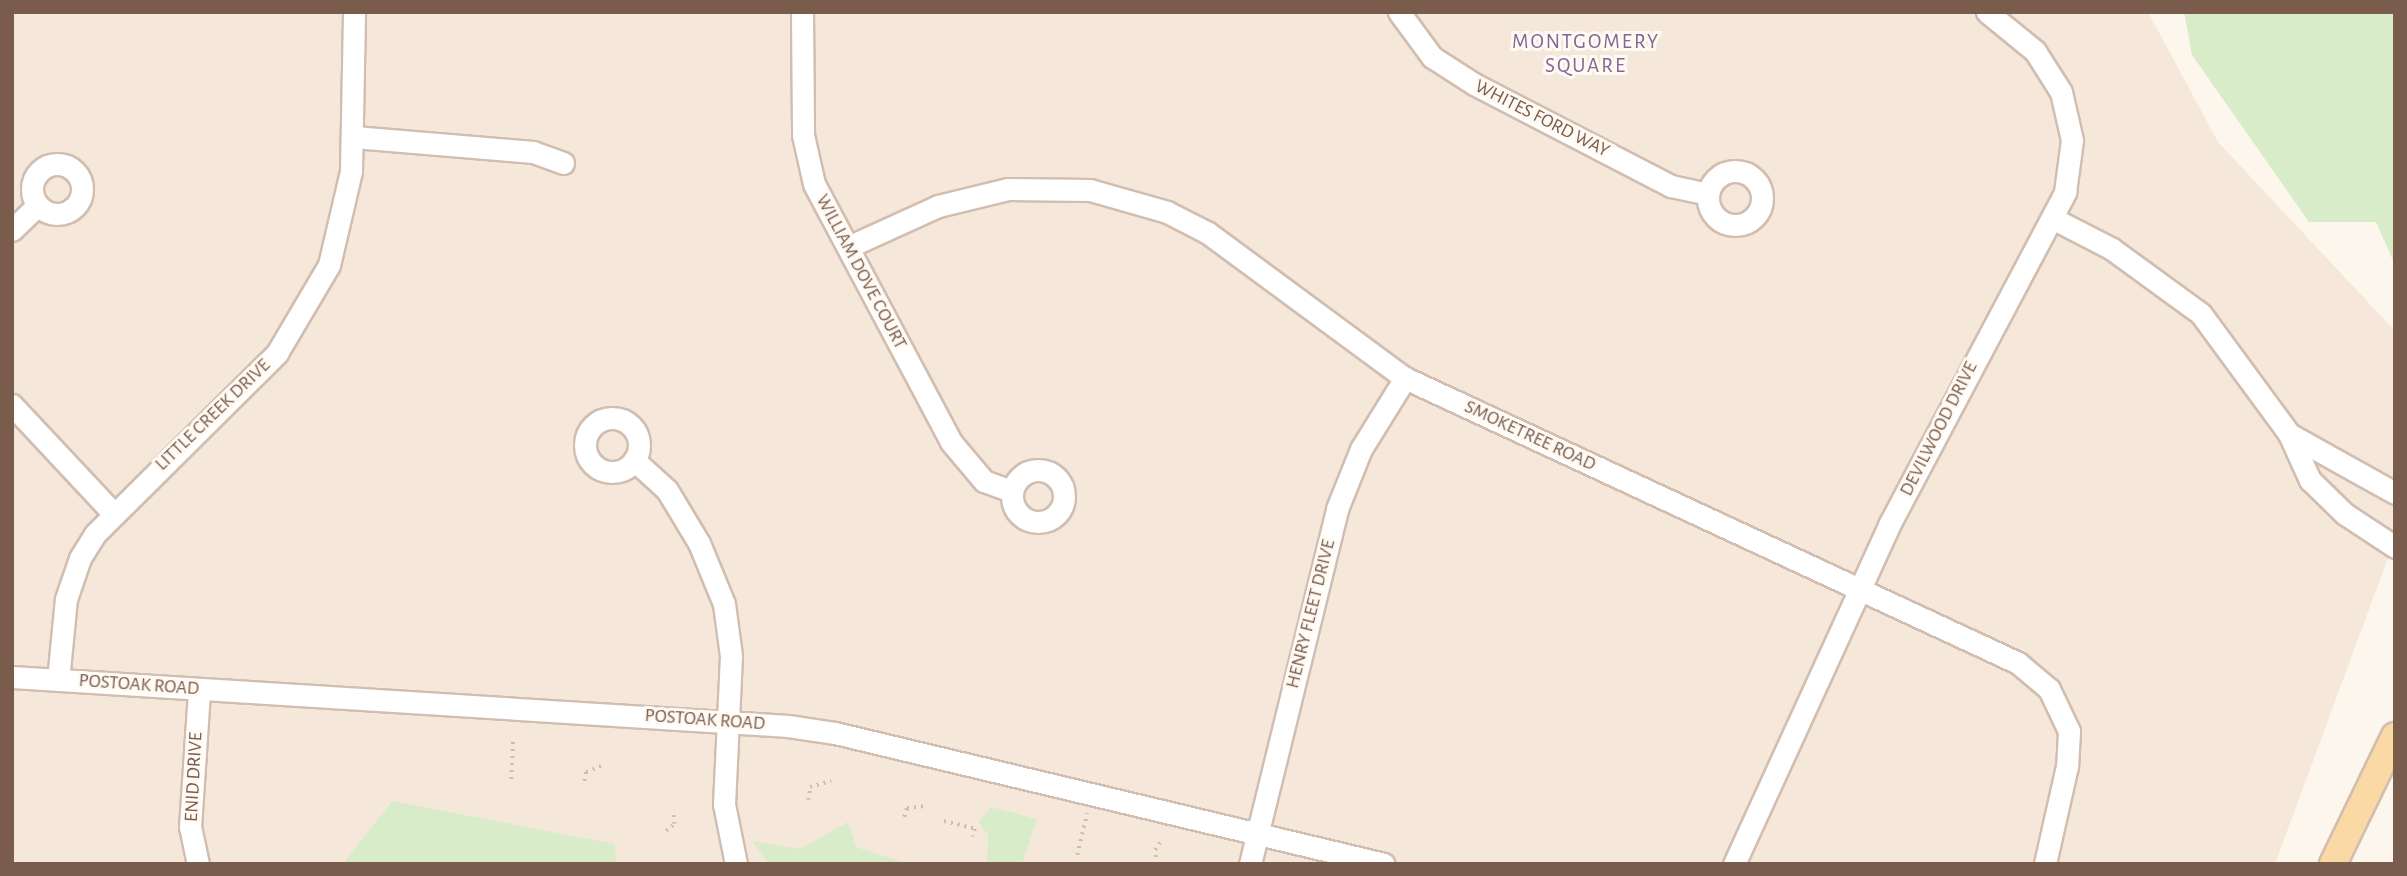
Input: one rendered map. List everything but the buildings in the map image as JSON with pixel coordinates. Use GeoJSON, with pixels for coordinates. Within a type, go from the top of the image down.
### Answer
{"type":"FeatureCollection","features":[{"type":"Feature","properties":{"kind":"main road"},"geometry":{"type":"LineString","coordinates":[[2333,864],[2395,736]]}},
{"type":"Feature","properties":{"kind":"street","name":"LITTLE CREEK DRIVE"},"geometry":{"type":"LineString","coordinates":[[58,680],[72,577],[80,558],[112,512],[246,388],[302,316],[339,234],[354,137],[354,12]]}},
{"type":"Feature","properties":{"kind":"street","name":"WILLIAM DOVE COURT"},"geometry":{"type":"LineString","coordinates":[[802,12],[803,135],[808,169],[951,442],[984,481],[1012,491]]}},
{"type":"Feature","properties":{"kind":"street","name":"WHITES FORD WAY"},"geometry":{"type":"LineString","coordinates":[[1399,12],[1432,57],[1474,85],[1671,186],[1708,194]]}},
{"type":"Feature","properties":{"kind":"street","name":"DEVILWOOD DRIVE"},"geometry":{"type":"LineString","coordinates":[[1734,864],[1928,449],[2052,218],[2071,165],[2068,112],[2056,82],[2035,51],[1987,12]]}},
{"type":"Feature","properties":{"kind":"street"},"geometry":{"type":"LineString","coordinates":[[354,137],[533,152],[563,163]]}},
{"type":"Feature","properties":{"kind":"street","name":"SMOKETREE ROAD"},"geometry":{"type":"LineString","coordinates":[[848,247],[938,206],[979,193],[1066,187],[1128,198],[1208,233],[1405,377],[2018,663],[2049,689],[2069,731],[2067,766],[2045,864]]}},
{"type":"Feature","properties":{"kind":"street"},"geometry":{"type":"LineString","coordinates":[[12,230],[38,205]]}},
{"type":"Feature","properties":{"kind":"street"},"geometry":{"type":"LineString","coordinates":[[2052,218],[2112,248],[2201,314],[2238,358],[2289,435],[2302,465],[2324,496],[2395,547]]}},
{"type":"Feature","properties":{"kind":"street","name":"HENRY FLEET DRIVE"},"geometry":{"type":"LineString","coordinates":[[1250,864],[1338,509],[1361,449],[1405,377]]}},
{"type":"Feature","properties":{"kind":"street"},"geometry":{"type":"LineString","coordinates":[[12,405],[112,512]]}},
{"type":"Feature","properties":{"kind":"street"},"geometry":{"type":"LineString","coordinates":[[2289,435],[2395,493]]}},
{"type":"Feature","properties":{"kind":"street"},"geometry":{"type":"LineString","coordinates":[[634,460],[667,490],[716,579],[729,630],[724,804],[736,864]]}},
{"type":"Feature","properties":{"kind":"street","name":"POSTOAK ROAD"},"geometry":{"type":"LineString","coordinates":[[12,677],[728,721],[835,733],[1384,864]]}},
{"type":"Feature","properties":{"kind":"street","name":"ENID DRIVE"},"geometry":{"type":"LineString","coordinates":[[198,864],[190,827],[199,690]]}},
{"type":"Feature","properties":{"kind":"path"},"geometry":{"type":"LineString","coordinates":[[510,779],[513,739]]}},
{"type":"Feature","properties":{"kind":"path"},"geometry":{"type":"LineString","coordinates":[[584,781],[586,772],[603,765]]}},
{"type":"Feature","properties":{"kind":"path"},"geometry":{"type":"LineString","coordinates":[[808,800],[810,787],[831,781]]}},
{"type":"Feature","properties":{"kind":"path"},"geometry":{"type":"LineString","coordinates":[[1077,855],[1091,794]]}},
{"type":"Feature","properties":{"kind":"path"},"geometry":{"type":"LineString","coordinates":[[904,817],[907,808],[925,806]]}},
{"type":"Feature","properties":{"kind":"path"},"geometry":{"type":"LineString","coordinates":[[666,831],[674,824],[673,810]]}},
{"type":"Feature","properties":{"kind":"path"},"geometry":{"type":"LineString","coordinates":[[944,821],[975,829],[973,837]]}},
{"type":"Feature","properties":{"kind":"path"},"geometry":{"type":"LineString","coordinates":[[1156,864],[1155,850],[1160,842]]}},
{"type":"Feature","properties":{"kind":"shaded area"},"geometry":{"type":"Polygon","coordinates":[[[12,12],[2148,12],[2218,142],[2395,331],[2395,539],[2275,864],[12,864],[12,12]]]}},
{"type":"Feature","properties":{"kind":"green space"},"geometry":{"type":"Polygon","coordinates":[[[2184,12],[2395,12],[2395,265],[2376,222],[2309,222],[2192,55],[2184,12]]]}},
{"type":"Feature","properties":{"kind":"green space"},"geometry":{"type":"Polygon","coordinates":[[[392,801],[615,844],[616,864],[343,864],[392,801]]]}},
{"type":"Feature","properties":{"kind":"green space"},"geometry":{"type":"Polygon","coordinates":[[[991,807],[1037,819],[1022,864],[987,864],[988,835],[979,822],[991,807]]]}},
{"type":"Feature","properties":{"kind":"green space"},"geometry":{"type":"Polygon","coordinates":[[[848,822],[856,847],[909,864],[769,864],[752,841],[800,849],[848,822]]]}},
{"type":"Feature","properties":{"kind":"district","name":"MONTGOMERY SQUARE"},"geometry":{"type":"Point","coordinates":[1586,54]}}]}
